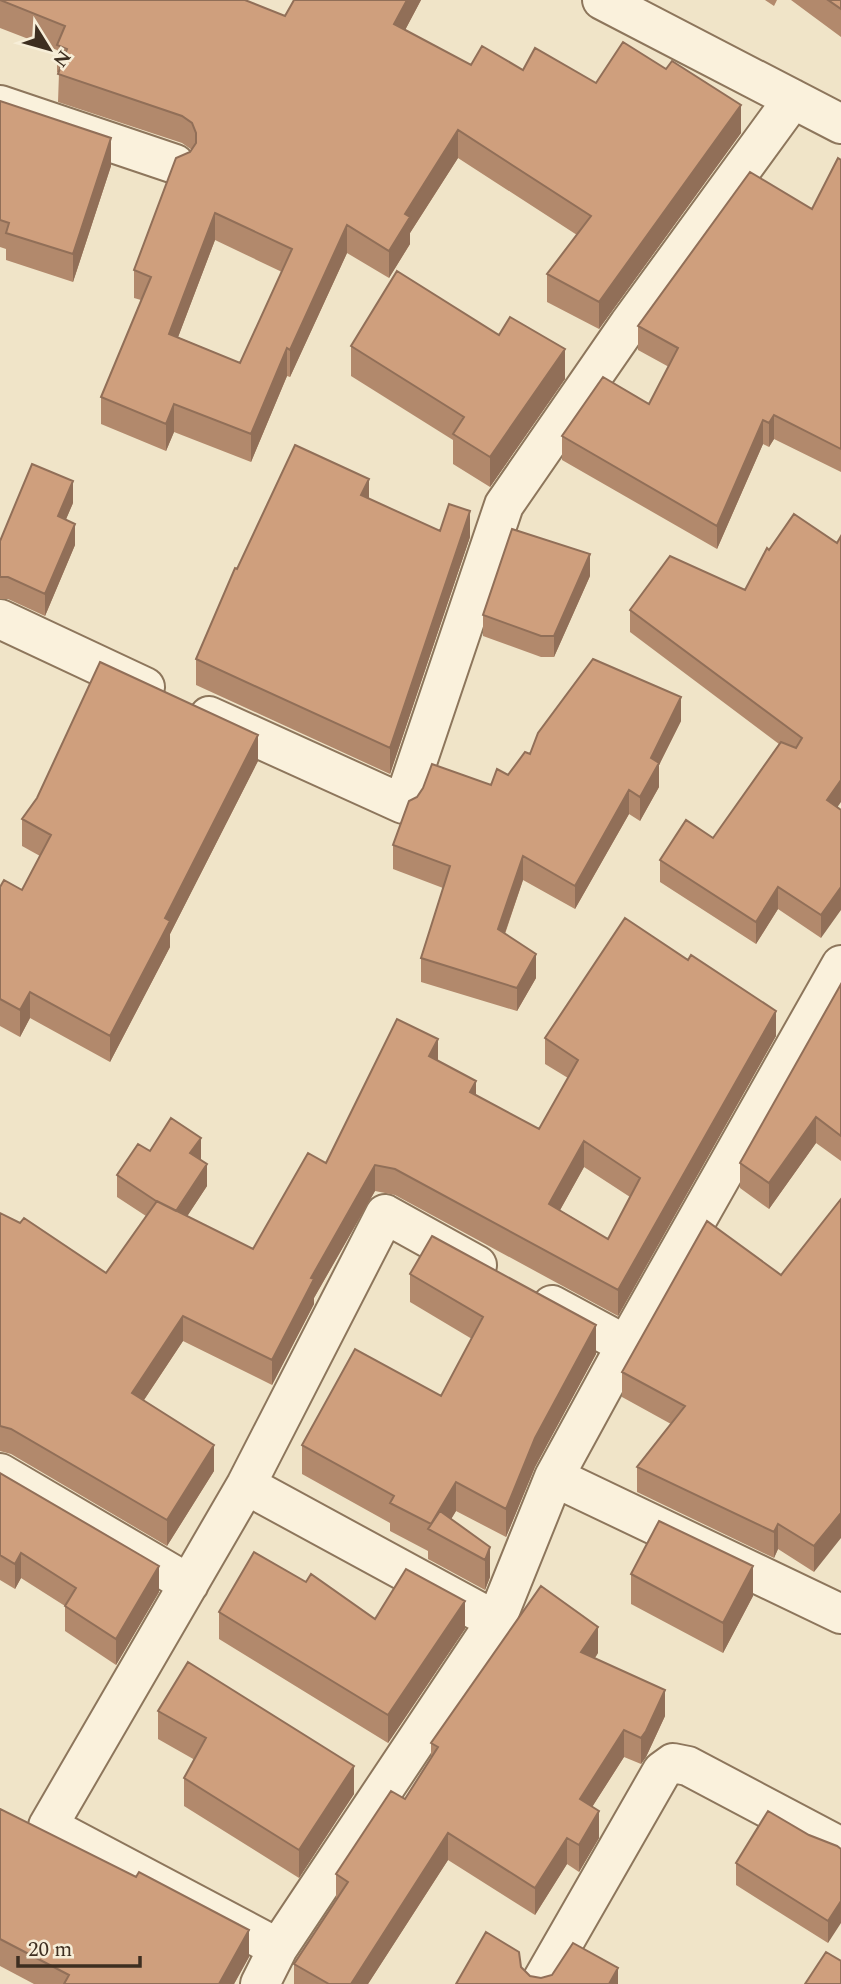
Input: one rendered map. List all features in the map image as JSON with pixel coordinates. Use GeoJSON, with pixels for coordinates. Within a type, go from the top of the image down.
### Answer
{"type":"FeatureCollection","features":[{"type":"Feature","properties":{"kind":"street"},"geometry":{"type":"LineString","coordinates":[[0,620],[404,804],[504,505],[629,324],[825,108],[603,0]]}},
{"type":"Feature","properties":{"kind":"street"},"geometry":{"type":"LineString","coordinates":[[0,105],[175,164]]}},
{"type":"Feature","properties":{"kind":"street"},"geometry":{"type":"LineString","coordinates":[[260,1984],[278,1948],[496,1621],[554,1476],[841,965]]}},
{"type":"Feature","properties":{"kind":"street"},"geometry":{"type":"LineString","coordinates":[[278,1948],[48,1826],[246,1485],[385,1214],[626,1345]]}},
{"type":"Feature","properties":{"kind":"street"},"geometry":{"type":"LineString","coordinates":[[0,1473],[189,1584]]}},
{"type":"Feature","properties":{"kind":"street"},"geometry":{"type":"LineString","coordinates":[[554,1476],[841,1614]]}},
{"type":"Feature","properties":{"kind":"street"},"geometry":{"type":"LineString","coordinates":[[246,1485],[496,1621]]}},
{"type":"Feature","properties":{"kind":"street"},"geometry":{"type":"LineString","coordinates":[[540,1984],[662,1771],[673,1763],[688,1766],[841,1847]]}},
{"type":"Feature","properties":{"kind":"building"},"geometry":{"type":"Polygon","coordinates":[[[0,0],[245,0],[285,16],[294,0],[407,0],[394,24],[471,65],[482,46],[523,70],[535,48],[596,83],[623,42],[666,69],[672,61],[741,105],[599,302],[547,274],[591,216],[458,130],[405,214],[410,217],[389,251],[347,225],[290,350],[287,348],[251,434],[174,404],[166,424],[101,397],[151,277],[134,270],[176,158],[190,152],[196,143],[196,133],[192,123],[182,116],[58,74],[67,49],[57,45],[65,26],[0,0]],[[215,213],[169,334],[240,363],[292,249],[215,213]]]}},
{"type":"Feature","properties":{"kind":"building"},"geometry":{"type":"Polygon","coordinates":[[[828,0],[841,0],[841,9],[828,0]]]}},
{"type":"Feature","properties":{"kind":"building"},"geometry":{"type":"Polygon","coordinates":[[[0,101],[111,138],[73,254],[6,233],[9,223],[0,220],[0,101]]]}},
{"type":"Feature","properties":{"kind":"building"},"geometry":{"type":"Polygon","coordinates":[[[838,158],[841,160],[841,449],[774,415],[769,423],[763,420],[717,526],[562,436],[603,377],[649,404],[678,348],[638,326],[750,172],[812,209],[838,158]]]}},
{"type":"Feature","properties":{"kind":"building"},"geometry":{"type":"Polygon","coordinates":[[[397,271],[499,335],[510,317],[565,349],[490,457],[453,434],[464,417],[351,346],[397,271]]]}},
{"type":"Feature","properties":{"kind":"building"},"geometry":{"type":"Polygon","coordinates":[[[295,445],[369,479],[361,495],[440,531],[449,504],[470,511],[390,748],[196,659],[235,568],[237,569],[295,445]]]}},
{"type":"Feature","properties":{"kind":"building"},"geometry":{"type":"Polygon","coordinates":[[[32,464],[73,481],[58,516],[75,524],[45,594],[8,577],[0,577],[0,541],[32,464]]]}},
{"type":"Feature","properties":{"kind":"building"},"geometry":{"type":"Polygon","coordinates":[[[794,514],[837,543],[841,536],[841,780],[827,800],[841,810],[841,887],[821,915],[778,887],[756,922],[660,860],[686,820],[713,838],[781,742],[796,748],[802,738],[630,610],[670,556],[745,590],[767,548],[769,550],[794,514]]]}},
{"type":"Feature","properties":{"kind":"building"},"geometry":{"type":"Polygon","coordinates":[[[512,529],[590,554],[554,636],[541,636],[483,615],[512,529]]]}},
{"type":"Feature","properties":{"kind":"building"},"geometry":{"type":"Polygon","coordinates":[[[593,659],[681,697],[651,758],[659,763],[640,797],[629,790],[575,886],[523,856],[498,929],[536,954],[517,988],[421,958],[450,866],[393,845],[409,801],[417,797],[423,788],[432,764],[491,785],[497,769],[508,775],[525,752],[530,754],[538,733],[593,659]]]}},
{"type":"Feature","properties":{"kind":"building"},"geometry":{"type":"Polygon","coordinates":[[[100,662],[258,735],[165,918],[170,921],[110,1036],[30,992],[20,1010],[0,999],[0,887],[4,880],[22,890],[51,835],[22,819],[37,798],[100,662]]]}},
{"type":"Feature","properties":{"kind":"building"},"geometry":{"type":"Polygon","coordinates":[[[625,918],[688,960],[691,955],[776,1011],[618,1290],[395,1169],[375,1165],[311,1278],[314,1279],[272,1360],[183,1316],[132,1393],[214,1445],[167,1520],[11,1429],[0,1426],[0,1213],[20,1223],[24,1218],[106,1273],[157,1201],[253,1249],[308,1153],[326,1163],[397,1019],[438,1039],[429,1056],[476,1081],[470,1092],[539,1129],[578,1060],[545,1038],[625,918]],[[584,1141],[549,1204],[608,1239],[640,1178],[584,1141]]]}},
{"type":"Feature","properties":{"kind":"building"},"geometry":{"type":"Polygon","coordinates":[[[841,984],[841,1136],[816,1117],[769,1183],[740,1163],[841,984]]]}},
{"type":"Feature","properties":{"kind":"building"},"geometry":{"type":"Polygon","coordinates":[[[171,1118],[201,1138],[190,1153],[207,1164],[176,1211],[117,1175],[138,1144],[150,1151],[171,1118]]]}},
{"type":"Feature","properties":{"kind":"building"},"geometry":{"type":"Polygon","coordinates":[[[841,1199],[841,1513],[814,1546],[778,1524],[774,1532],[637,1467],[685,1406],[622,1372],[707,1221],[781,1275],[841,1199]]]}},
{"type":"Feature","properties":{"kind":"building"},"geometry":{"type":"Polygon","coordinates":[[[432,1236],[596,1325],[535,1438],[506,1509],[456,1482],[431,1524],[390,1503],[394,1496],[302,1445],[355,1349],[441,1396],[483,1317],[410,1274],[432,1236]]]}},
{"type":"Feature","properties":{"kind":"building"},"geometry":{"type":"Polygon","coordinates":[[[0,1473],[159,1566],[116,1639],[65,1606],[76,1588],[21,1553],[15,1564],[0,1555],[0,1473]]]}},
{"type":"Feature","properties":{"kind":"building"},"geometry":{"type":"Polygon","coordinates":[[[440,1511],[490,1547],[485,1560],[428,1529],[440,1511]]]}},
{"type":"Feature","properties":{"kind":"building"},"geometry":{"type":"Polygon","coordinates":[[[659,1521],[753,1566],[723,1623],[631,1574],[659,1521]]]}},
{"type":"Feature","properties":{"kind":"building"},"geometry":{"type":"Polygon","coordinates":[[[254,1552],[306,1582],[311,1574],[375,1619],[406,1569],[465,1601],[388,1715],[219,1612],[254,1552]]]}},
{"type":"Feature","properties":{"kind":"building"},"geometry":{"type":"Polygon","coordinates":[[[541,1586],[598,1627],[581,1652],[665,1690],[641,1738],[624,1730],[580,1799],[599,1811],[579,1845],[567,1838],[535,1888],[448,1833],[351,1984],[329,1984],[294,1964],[348,1882],[336,1874],[391,1791],[405,1799],[438,1747],[431,1743],[541,1586]]]}},
{"type":"Feature","properties":{"kind":"building"},"geometry":{"type":"Polygon","coordinates":[[[188,1662],[354,1766],[299,1850],[184,1778],[206,1738],[158,1711],[188,1662]]]}},
{"type":"Feature","properties":{"kind":"building"},"geometry":{"type":"Polygon","coordinates":[[[0,1809],[136,1877],[139,1872],[249,1930],[219,1984],[64,1984],[69,1975],[0,1939],[0,1809]]]}},
{"type":"Feature","properties":{"kind":"building"},"geometry":{"type":"Polygon","coordinates":[[[768,1811],[809,1835],[841,1849],[841,1901],[828,1921],[736,1863],[768,1811]]]}},
{"type":"Feature","properties":{"kind":"building"},"geometry":{"type":"Polygon","coordinates":[[[486,1932],[519,1952],[521,1967],[530,1976],[541,1978],[552,1975],[573,1943],[618,1968],[609,1984],[456,1984],[486,1932]]]}},
{"type":"Feature","properties":{"kind":"building"},"geometry":{"type":"Polygon","coordinates":[[[826,1952],[841,1961],[841,1984],[805,1984],[826,1952]]]}}]}
